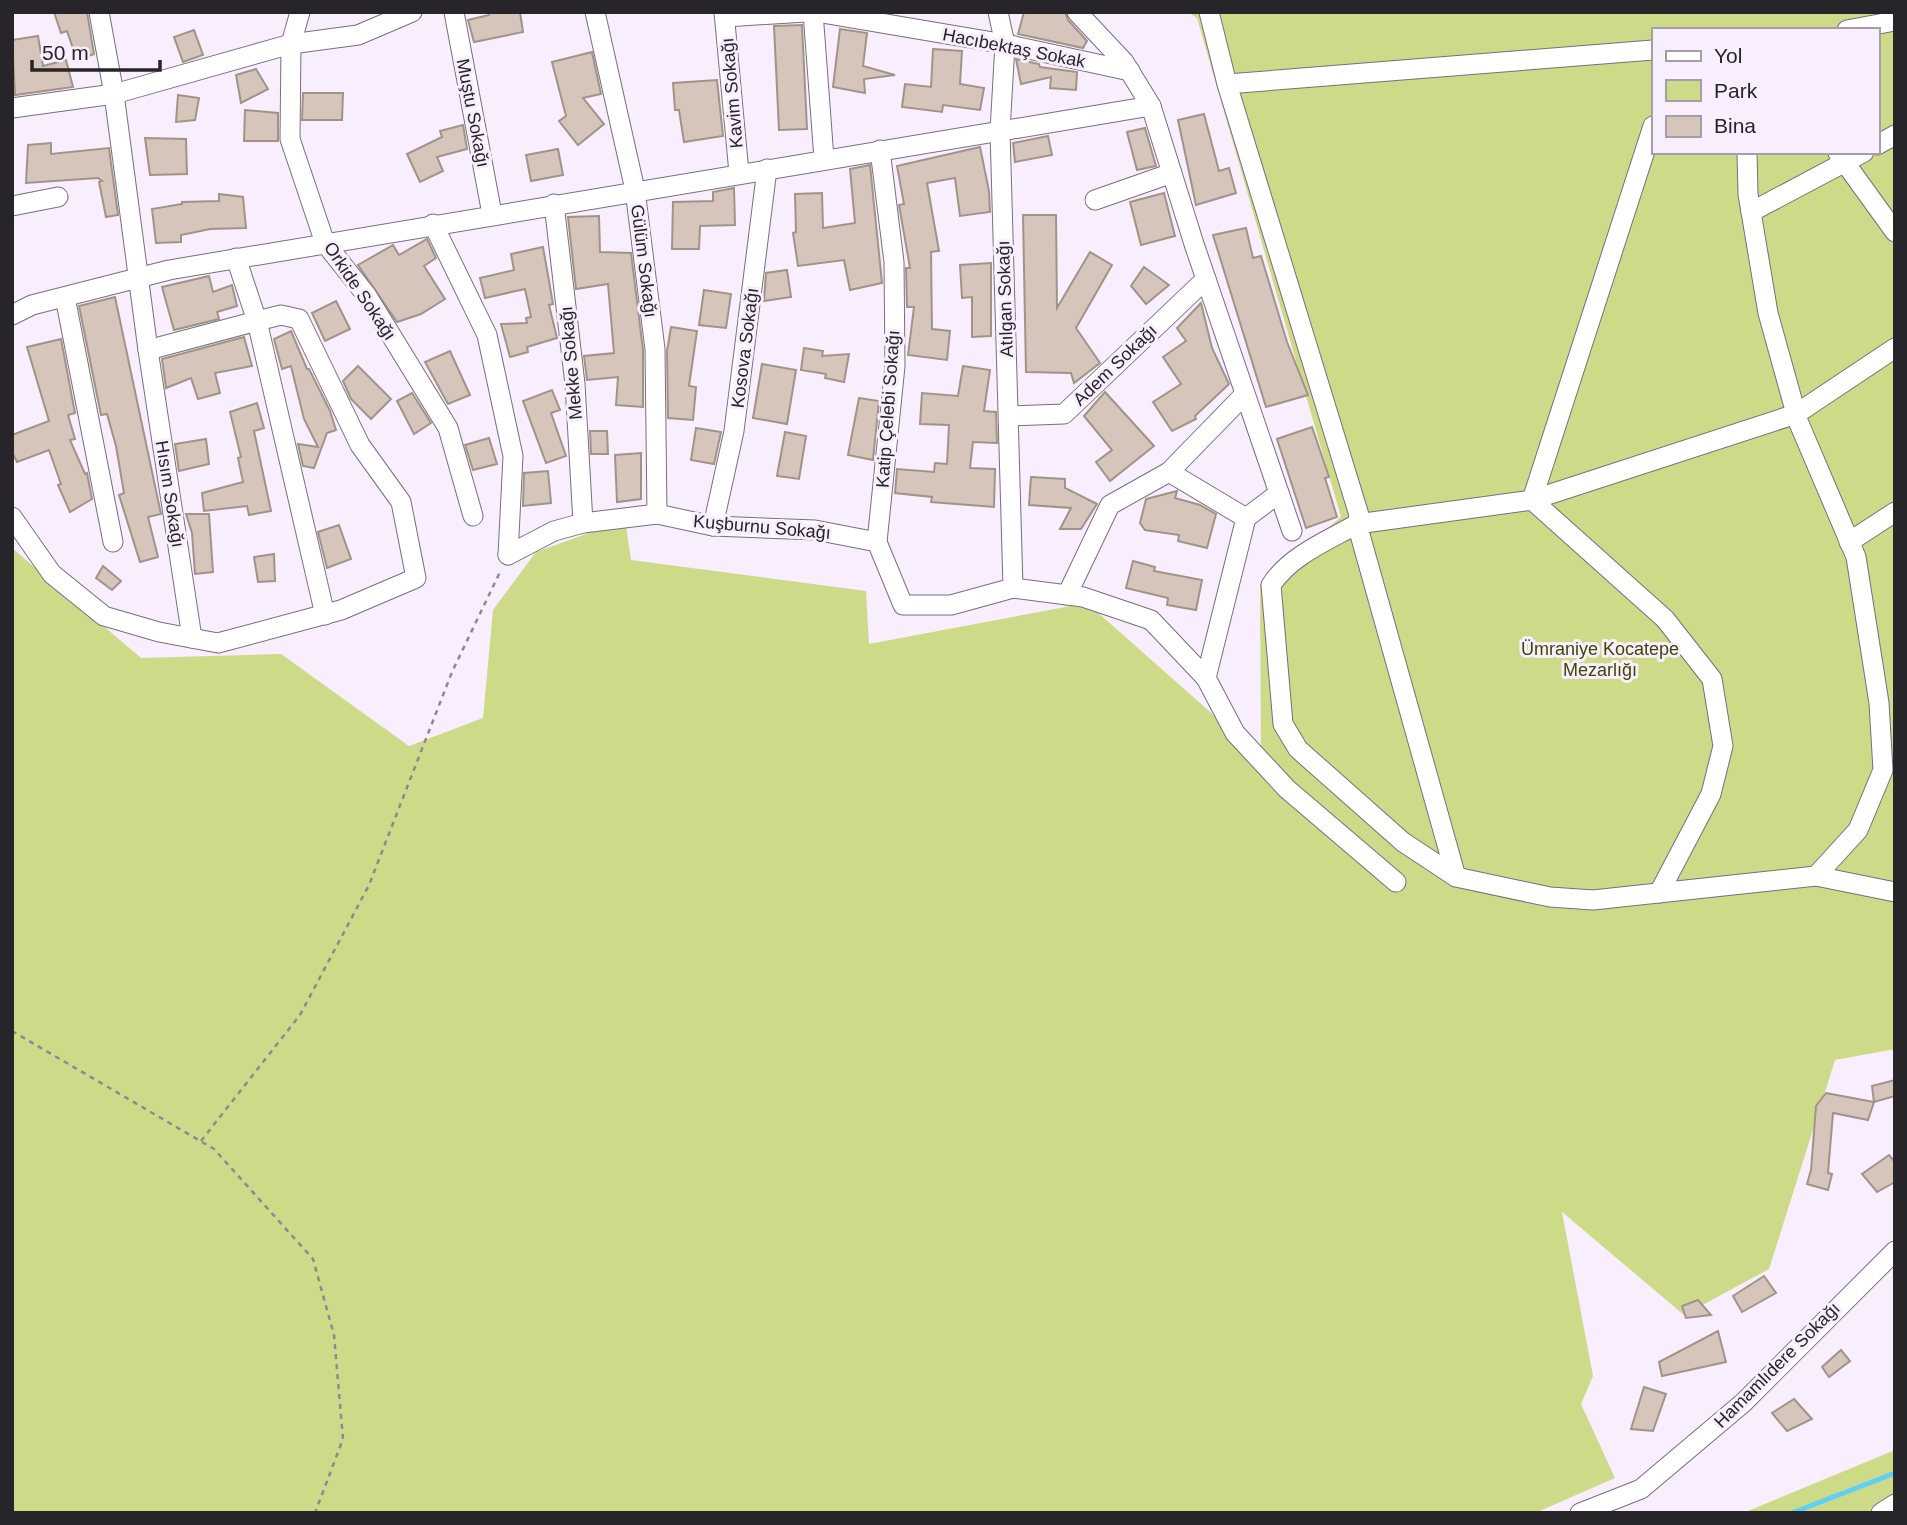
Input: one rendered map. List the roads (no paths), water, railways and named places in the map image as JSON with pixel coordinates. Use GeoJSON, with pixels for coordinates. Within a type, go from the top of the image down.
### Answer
{"type":"FeatureCollection","features":[{"type":"Feature","properties":{"kind":"street"},"geometry":{"type":"LineString","coordinates":[[99,12],[114,93],[140,277]]}},
{"type":"Feature","properties":{"kind":"street","name":"Orkide Sokağı"},"geometry":{"type":"LineString","coordinates":[[300,12],[291,44],[290,139],[325,243],[367,296],[448,428],[473,516]]}},
{"type":"Feature","properties":{"kind":"street"},"geometry":{"type":"LineString","coordinates":[[12,108],[114,93],[291,44],[358,35],[412,12]]}},
{"type":"Feature","properties":{"kind":"street","name":"Muştu Sokağı"},"geometry":{"type":"LineString","coordinates":[[454,12],[492,214]]}},
{"type":"Feature","properties":{"kind":"street","name":"Gülüm Sokağı"},"geometry":{"type":"LineString","coordinates":[[595,12],[635,190],[655,349],[657,514]]}},
{"type":"Feature","properties":{"kind":"street"},"geometry":{"type":"LineString","coordinates":[[724,15],[806,12]]}},
{"type":"Feature","properties":{"kind":"street","name":"Hacıbektaş Sokak"},"geometry":{"type":"LineString","coordinates":[[824,159],[815,12],[1005,44],[1129,71]]}},
{"type":"Feature","properties":{"kind":"street","name":"Atılgan Sokağı"},"geometry":{"type":"LineString","coordinates":[[998,12],[1005,44],[1000,131],[1013,587]]}},
{"type":"Feature","properties":{"kind":"street"},"geometry":{"type":"LineString","coordinates":[[1077,12],[1129,71],[1151,106],[1206,279],[1292,531]]}},
{"type":"Feature","properties":{"kind":"street"},"geometry":{"type":"LineString","coordinates":[[1209,12],[1227,85],[1359,515],[1357,524],[1456,877]]}},
{"type":"Feature","properties":{"kind":"street"},"geometry":{"type":"LineString","coordinates":[[1877,12],[1895,18]]}},
{"type":"Feature","properties":{"kind":"street","name":"Kavim Sokağı"},"geometry":{"type":"LineString","coordinates":[[724,15],[739,173]]}},
{"type":"Feature","properties":{"kind":"street"},"geometry":{"type":"LineString","coordinates":[[1855,28],[1895,18]]}},
{"type":"Feature","properties":{"kind":"street"},"geometry":{"type":"LineString","coordinates":[[1227,85],[1652,50]]}},
{"type":"Feature","properties":{"kind":"street"},"geometry":{"type":"LineString","coordinates":[[12,315],[32,305],[140,277],[236,258],[1151,106]]}},
{"type":"Feature","properties":{"kind":"street"},"geometry":{"type":"LineString","coordinates":[[1532,500],[1652,129]]}},
{"type":"Feature","properties":{"kind":"street"},"geometry":{"type":"LineString","coordinates":[[1879,144],[1895,135]]}},
{"type":"Feature","properties":{"kind":"street","name":"Katip Çelebi Sokağı"},"geometry":{"type":"LineString","coordinates":[[877,542],[895,366],[894,262],[880,150]]}},
{"type":"Feature","properties":{"kind":"street"},"geometry":{"type":"LineString","coordinates":[[1747,154],[1751,212],[1768,313],[1796,414],[1856,557],[1879,703],[1883,770],[1858,830],[1816,876]]}},
{"type":"Feature","properties":{"kind":"street"},"geometry":{"type":"LineString","coordinates":[[1751,212],[1841,157],[1895,232]]}},
{"type":"Feature","properties":{"kind":"street","name":"Kosova Sokağı"},"geometry":{"type":"LineString","coordinates":[[713,526],[734,431],[767,169]]}},
{"type":"Feature","properties":{"kind":"street"},"geometry":{"type":"LineString","coordinates":[[1095,200],[1172,173]]}},
{"type":"Feature","properties":{"kind":"street"},"geometry":{"type":"LineString","coordinates":[[12,206],[58,197]]}},
{"type":"Feature","properties":{"kind":"street","name":"Mekke Sokağı"},"geometry":{"type":"LineString","coordinates":[[554,204],[575,384],[583,523]]}},
{"type":"Feature","properties":{"kind":"street","name":"Kuşburnu Sokağı"},"geometry":{"type":"LineString","coordinates":[[433,224],[487,335],[513,456],[508,555],[554,531],[583,523],[657,514],[713,526],[815,530],[877,542]]}},
{"type":"Feature","properties":{"kind":"street"},"geometry":{"type":"LineString","coordinates":[[236,258],[257,321],[325,615]]}},
{"type":"Feature","properties":{"kind":"street","name":"Hısım Sokağı"},"geometry":{"type":"LineString","coordinates":[[140,277],[148,350],[192,638]]}},
{"type":"Feature","properties":{"kind":"street","name":"Adem Sokağı"},"geometry":{"type":"LineString","coordinates":[[1009,416],[1064,414],[1206,279]]}},
{"type":"Feature","properties":{"kind":"street"},"geometry":{"type":"LineString","coordinates":[[65,297],[113,542]]}},
{"type":"Feature","properties":{"kind":"street"},"geometry":{"type":"LineString","coordinates":[[12,517],[52,574],[104,616],[218,643],[325,615],[416,578],[401,502],[360,445],[299,319],[281,315],[148,350]]}},
{"type":"Feature","properties":{"kind":"street"},"geometry":{"type":"LineString","coordinates":[[1895,348],[1796,414],[1532,500],[1357,524],[1301,556],[1281,571],[1271,585],[1283,724],[1298,748],[1394,833],[1456,877],[1550,897],[1593,900],[1816,876],[1895,892]]}},
{"type":"Feature","properties":{"kind":"street"},"geometry":{"type":"LineString","coordinates":[[1067,595],[1111,505],[1168,472],[1245,394]]}},
{"type":"Feature","properties":{"kind":"street"},"geometry":{"type":"LineString","coordinates":[[1168,472],[1246,518]]}},
{"type":"Feature","properties":{"kind":"street"},"geometry":{"type":"LineString","coordinates":[[1206,678],[1246,518],[1279,493]]}},
{"type":"Feature","properties":{"kind":"street"},"geometry":{"type":"LineString","coordinates":[[1532,500],[1665,619],[1712,679],[1723,746],[1711,794],[1659,893]]}},
{"type":"Feature","properties":{"kind":"street"},"geometry":{"type":"LineString","coordinates":[[1849,542],[1895,512]]}},
{"type":"Feature","properties":{"kind":"street"},"geometry":{"type":"LineString","coordinates":[[877,542],[903,605],[951,605],[1013,587],[1083,597],[1151,620],[1206,678],[1235,733],[1287,789],[1396,882]]}},
{"type":"Feature","properties":{"kind":"street","name":"Hamamlıdere Sokağı"},"geometry":{"type":"LineString","coordinates":[[1580,1513],[1641,1489],[1743,1403],[1895,1251]]}},
{"type":"Feature","properties":{"kind":"street"},"geometry":{"type":"LineString","coordinates":[[1881,1513],[1895,1504]]}},
{"type":"Feature","properties":{"kind":"waterway"},"geometry":{"type":"LineString","coordinates":[[1792,1513],[1895,1473]]}},
{"type":"Feature","properties":{"kind":"park label","name":"Ümraniye Kocatepe Mezarlığı"},"geometry":{"type":"Point","coordinates":[1600,659]}}]}
